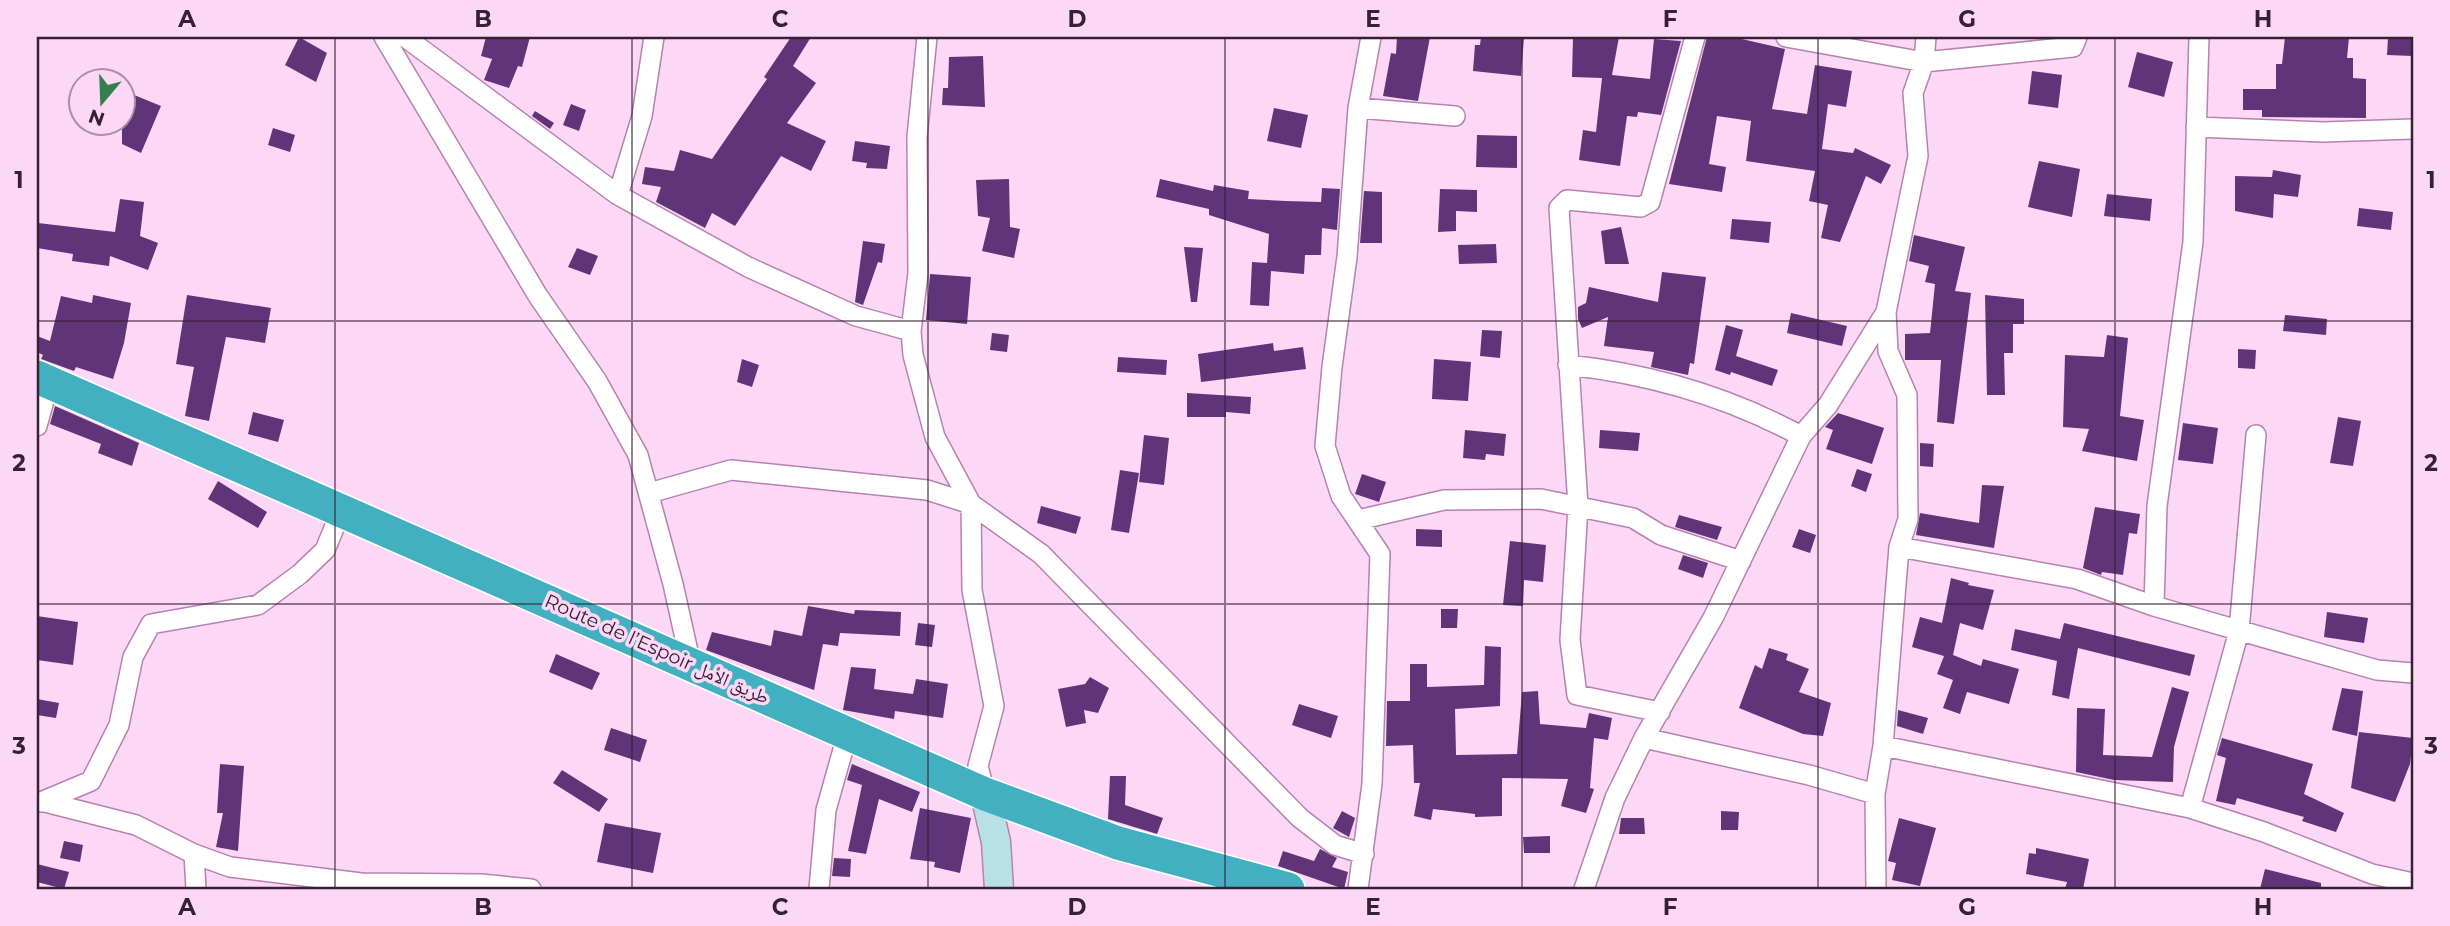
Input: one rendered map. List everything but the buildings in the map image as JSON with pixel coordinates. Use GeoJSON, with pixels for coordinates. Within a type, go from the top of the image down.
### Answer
{"type":"FeatureCollection","features":[{"type":"Feature","properties":{"kind":"highway","name":"Route de l’Espoir طريق الأمل"},"geometry":{"type":"LineString","coordinates":[[43,380],[985,793],[1224,882],[1288,889]]}},
{"type":"Feature","properties":{"kind":"main road"},"geometry":{"type":"LineString","coordinates":[[985,793],[996,842],[999,889]]}},
{"type":"Feature","properties":{"kind":"street"},"geometry":{"type":"LineString","coordinates":[[384,37],[538,296],[597,381],[638,455],[691,665]]}},
{"type":"Feature","properties":{"kind":"street"},"geometry":{"type":"LineString","coordinates":[[405,37],[618,195],[748,267],[856,316],[911,331]]}},
{"type":"Feature","properties":{"kind":"street"},"geometry":{"type":"LineString","coordinates":[[618,195],[642,116],[654,37]]}},
{"type":"Feature","properties":{"kind":"street"},"geometry":{"type":"LineString","coordinates":[[927,37],[917,137],[918,273],[911,331],[913,355],[935,437],[971,504],[972,590],[994,706],[978,766],[985,793]]}},
{"type":"Feature","properties":{"kind":"street"},"geometry":{"type":"LineString","coordinates":[[1358,889],[1372,784],[1381,590],[1380,554],[1341,496],[1325,446],[1332,367],[1347,257],[1358,108],[1371,37]]}},
{"type":"Feature","properties":{"kind":"street"},"geometry":{"type":"LineString","coordinates":[[1660,712],[1577,695],[1570,640],[1578,506],[1559,208],[1567,200],[1641,207],[1650,202],[1695,37]]}},
{"type":"Feature","properties":{"kind":"street"},"geometry":{"type":"LineString","coordinates":[[1786,37],[1924,62],[2073,47],[2077,37]]}},
{"type":"Feature","properties":{"kind":"street"},"geometry":{"type":"LineString","coordinates":[[1876,889],[1875,794],[1883,746],[1899,547],[1908,519],[1907,394],[1888,351],[1886,312],[1918,156],[1913,93],[1924,62],[1926,37]]}},
{"type":"Feature","properties":{"kind":"street"},"geometry":{"type":"LineString","coordinates":[[2154,606],[2157,506],[2174,398],[2193,242],[2199,37]]}},
{"type":"Feature","properties":{"kind":"street"},"geometry":{"type":"LineString","coordinates":[[1358,108],[1455,116]]}},
{"type":"Feature","properties":{"kind":"street"},"geometry":{"type":"LineString","coordinates":[[2196,127],[2323,132],[2413,129]]}},
{"type":"Feature","properties":{"kind":"street"},"geometry":{"type":"LineString","coordinates":[[1584,889],[1615,798],[1644,738],[1713,618],[1801,436],[1828,405],[1886,312]]}},
{"type":"Feature","properties":{"kind":"street"},"geometry":{"type":"LineString","coordinates":[[1568,365],[1617,370],[1689,387],[1757,412],[1801,436]]}},
{"type":"Feature","properties":{"kind":"street"},"geometry":{"type":"LineString","coordinates":[[37,426],[43,380]]}},
{"type":"Feature","properties":{"kind":"street"},"geometry":{"type":"LineString","coordinates":[[2190,808],[2239,631],[2256,435]]}},
{"type":"Feature","properties":{"kind":"street"},"geometry":{"type":"LineString","coordinates":[[649,494],[731,470],[926,490],[971,504],[1041,554],[1300,818],[1335,845],[1364,854]]}},
{"type":"Feature","properties":{"kind":"street"},"geometry":{"type":"LineString","coordinates":[[1358,520],[1444,500],[1541,499],[1633,518],[1661,535],[1741,561]]}},
{"type":"Feature","properties":{"kind":"street"},"geometry":{"type":"LineString","coordinates":[[41,802],[91,781],[119,725],[133,657],[151,624],[258,604],[300,574],[325,550],[342,509]]}},
{"type":"Feature","properties":{"kind":"street"},"geometry":{"type":"LineString","coordinates":[[1899,547],[2077,579],[2154,606],[2376,670],[2413,673]]}},
{"type":"Feature","properties":{"kind":"street"},"geometry":{"type":"LineString","coordinates":[[819,889],[826,810],[848,732]]}},
{"type":"Feature","properties":{"kind":"street"},"geometry":{"type":"LineString","coordinates":[[1644,738],[1809,775],[1875,794]]}},
{"type":"Feature","properties":{"kind":"street"},"geometry":{"type":"LineString","coordinates":[[1883,746],[2190,808],[2264,832],[2372,874],[2413,883]]}},
{"type":"Feature","properties":{"kind":"street"},"geometry":{"type":"LineString","coordinates":[[41,802],[136,825],[194,854],[230,867],[361,883],[531,889]]}},
{"type":"Feature","properties":{"kind":"street"},"geometry":{"type":"LineString","coordinates":[[194,854],[196,889]]}}]}
